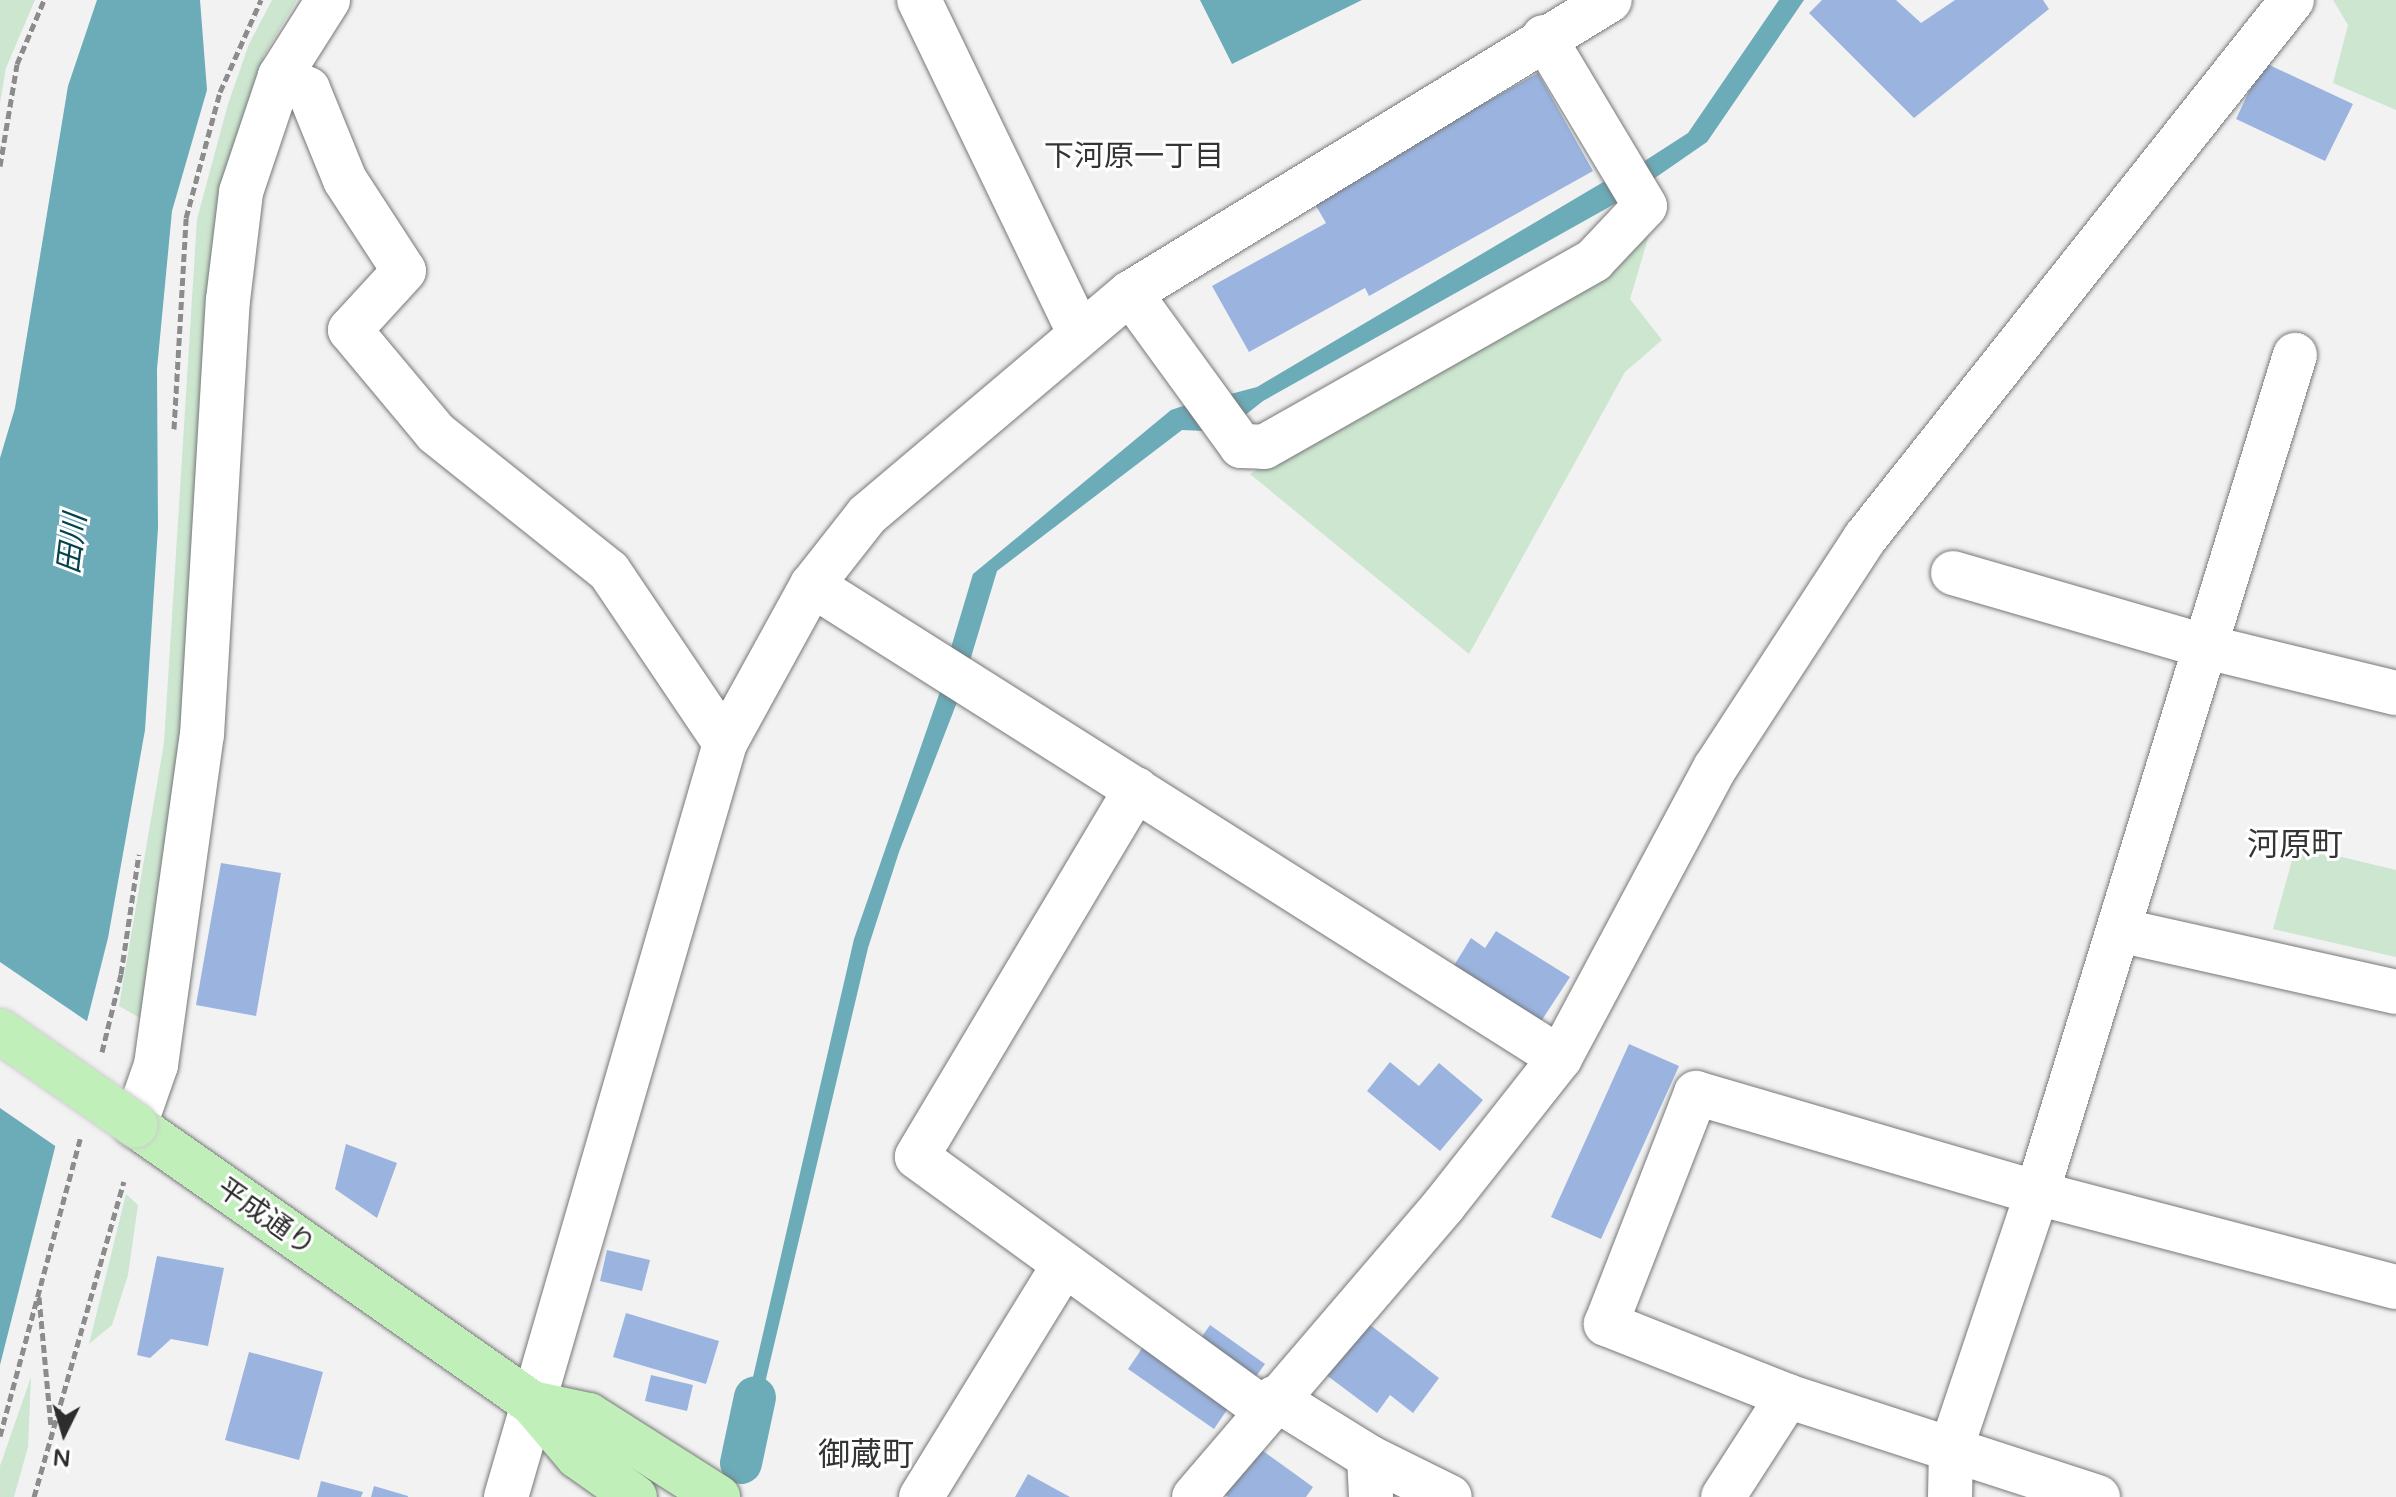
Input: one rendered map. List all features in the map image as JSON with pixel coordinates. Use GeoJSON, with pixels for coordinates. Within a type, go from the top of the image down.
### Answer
{"type":"FeatureCollection","features":[{"type":"Feature","properties":{"kind":"main road","name":"平成通り"},"geometry":{"type":"LineString","coordinates":[[0,1031],[532,1403],[577,1456],[635,1497]]}},
{"type":"Feature","properties":{"kind":"main road","name":"平成通り"},"geometry":{"type":"LineString","coordinates":[[532,1403],[589,1415],[718,1497]]}},
{"type":"Feature","properties":{"kind":"street"},"geometry":{"type":"LineString","coordinates":[[135,1125],[156,1065],[202,735],[228,300],[241,192],[280,76],[328,0]]}},
{"type":"Feature","properties":{"kind":"street"},"geometry":{"type":"LineString","coordinates":[[919,0],[1079,332]]}},
{"type":"Feature","properties":{"kind":"street"},"geometry":{"type":"LineString","coordinates":[[506,1497],[725,743],[812,585],[867,515],[1079,332],[1130,293],[1544,37],[1610,0]]}},
{"type":"Feature","properties":{"kind":"street"},"geometry":{"type":"LineString","coordinates":[[1194,1497],[1269,1404],[1444,1205],[1560,1058],[1715,768],[1865,538],[2292,0]]}},
{"type":"Feature","properties":{"kind":"street"},"geometry":{"type":"LineString","coordinates":[[1130,293],[1241,446],[1264,447],[1594,260],[1645,206],[1544,37]]}},
{"type":"Feature","properties":{"kind":"street"},"geometry":{"type":"LineString","coordinates":[[280,76],[308,89],[345,180],[404,271],[350,330],[436,433],[609,571],[725,743]]}},
{"type":"Feature","properties":{"kind":"street"},"geometry":{"type":"LineString","coordinates":[[1950,1497],[1951,1449],[2037,1193],[2295,355]]}},
{"type":"Feature","properties":{"kind":"street"},"geometry":{"type":"LineString","coordinates":[[1953,573],[2207,647],[2396,693]]}},
{"type":"Feature","properties":{"kind":"street"},"geometry":{"type":"LineString","coordinates":[[812,585],[1560,1058]]}},
{"type":"Feature","properties":{"kind":"street"},"geometry":{"type":"LineString","coordinates":[[1136,789],[917,1157],[1063,1266],[1269,1404],[1370,1477],[1450,1497]]}},
{"type":"Feature","properties":{"kind":"street"},"geometry":{"type":"LineString","coordinates":[[2119,930],[2396,992]]}},
{"type":"Feature","properties":{"kind":"street"},"geometry":{"type":"LineString","coordinates":[[2098,1497],[1788,1396],[1606,1324],[1696,1093],[2037,1193],[2396,1287]]}},
{"type":"Feature","properties":{"kind":"street"},"geometry":{"type":"LineString","coordinates":[[921,1497],[1063,1266]]}},
{"type":"Feature","properties":{"kind":"street"},"geometry":{"type":"LineString","coordinates":[[1723,1497],[1788,1396]]}},
{"type":"Feature","properties":{"kind":"path"},"geometry":{"type":"LineString","coordinates":[[0,166],[17,64],[44,0]]}},
{"type":"Feature","properties":{"kind":"path"},"geometry":{"type":"LineString","coordinates":[[174,434],[186,218],[220,92],[261,0]]}},
{"type":"Feature","properties":{"kind":"path"},"geometry":{"type":"LineString","coordinates":[[99,1063],[121,974],[141,843]]}},
{"type":"Feature","properties":{"kind":"path"},"geometry":{"type":"LineString","coordinates":[[0,1436],[83,1124]]}},
{"type":"Feature","properties":{"kind":"path"},"geometry":{"type":"LineString","coordinates":[[34,1497],[124,1182]]}},
{"type":"Feature","properties":{"kind":"path"},"geometry":{"type":"LineString","coordinates":[[39,1292],[52,1433]]}},
{"type":"Feature","properties":{"kind":"green space"},"geometry":{"type":"Polygon","coordinates":[[[0,0],[35,0],[6,68],[0,103],[0,0]]]}},
{"type":"Feature","properties":{"kind":"green space"},"geometry":{"type":"Polygon","coordinates":[[[272,0],[297,0],[264,55],[235,153],[171,846],[140,1018],[119,1006],[164,743],[197,219],[228,104],[249,44],[272,0]]]}},
{"type":"Feature","properties":{"kind":"green space"},"geometry":{"type":"Polygon","coordinates":[[[2333,0],[2396,0],[2396,110],[2333,83],[2348,25],[2333,0]]]}},
{"type":"Feature","properties":{"kind":"green space"},"geometry":{"type":"Polygon","coordinates":[[[1650,232],[1630,299],[1662,340],[1625,372],[1469,654],[1250,474],[1596,275],[1650,232]]]}},
{"type":"Feature","properties":{"kind":"green space"},"geometry":{"type":"Polygon","coordinates":[[[2296,846],[2396,870],[2396,957],[2273,929],[2296,846]]]}},
{"type":"Feature","properties":{"kind":"green space"},"geometry":{"type":"Polygon","coordinates":[[[126,1194],[138,1205],[128,1275],[112,1325],[89,1344],[126,1194]]]}},
{"type":"Feature","properties":{"kind":"green space"},"geometry":{"type":"Polygon","coordinates":[[[31,1377],[28,1447],[14,1497],[0,1497],[0,1466],[31,1377]]]}},
{"type":"Feature","properties":{"kind":"water","name":"田川"},"geometry":{"type":"Polygon","coordinates":[[[97,0],[200,0],[207,90],[172,211],[157,369],[158,528],[145,730],[108,938],[0,1365],[0,458],[15,408],[68,86],[97,0]]]}},
{"type":"Feature","properties":{"kind":"water"},"geometry":{"type":"Polygon","coordinates":[[[1200,0],[1362,0],[1232,64],[1200,0]]]}},
{"type":"Feature","properties":{"kind":"water"},"geometry":{"type":"Polygon","coordinates":[[[1779,0],[1804,0],[1707,142],[1652,180],[1643,162],[1688,133],[1779,0]]]}},
{"type":"Feature","properties":{"kind":"water"},"geometry":{"type":"Polygon","coordinates":[[[1605,181],[1618,202],[1263,401],[1239,420],[1223,396],[1257,387],[1605,181]]]}},
{"type":"Feature","properties":{"kind":"water"},"geometry":{"type":"Polygon","coordinates":[[[1186,405],[1204,431],[1182,430],[997,571],[969,664],[950,651],[973,574],[1171,410],[1186,405]]]}},
{"type":"Feature","properties":{"kind":"water"},"geometry":{"type":"Polygon","coordinates":[[[942,686],[959,697],[899,852],[868,948],[748,1455],[728,1451],[747,1403],[854,939],[942,686]]]}},
{"type":"Feature","properties":{"kind":"pier"},"geometry":{"type":"Polygon","coordinates":[[[0,962],[91,1024],[61,1150],[0,1108],[0,962]]]}},
{"type":"Feature","properties":{"kind":"building"},"geometry":{"type":"Polygon","coordinates":[[[1822,0],[1896,0],[1921,23],[1955,0],[2043,0],[2049,9],[1914,118],[1809,13],[1822,0]]]}},
{"type":"Feature","properties":{"kind":"building"},"geometry":{"type":"Polygon","coordinates":[[[2263,62],[2353,104],[2325,161],[2236,119],[2263,62]]]}},
{"type":"Feature","properties":{"kind":"building"},"geometry":{"type":"Polygon","coordinates":[[[1538,73],[1593,171],[1369,296],[1365,288],[1249,352],[1212,286],[1326,223],[1312,199],[1538,73]]]}},
{"type":"Feature","properties":{"kind":"building"},"geometry":{"type":"Polygon","coordinates":[[[221,863],[281,873],[256,1016],[196,1005],[221,863]]]}},
{"type":"Feature","properties":{"kind":"building"},"geometry":{"type":"Polygon","coordinates":[[[1496,931],[1570,977],[1540,1023],[1453,967],[1471,938],[1485,948],[1496,931]]]}},
{"type":"Feature","properties":{"kind":"building"},"geometry":{"type":"Polygon","coordinates":[[[1629,1044],[1679,1066],[1601,1239],[1551,1217],[1629,1044]]]}},
{"type":"Feature","properties":{"kind":"building"},"geometry":{"type":"Polygon","coordinates":[[[1390,1062],[1419,1086],[1439,1063],[1483,1100],[1440,1151],[1367,1091],[1390,1062]]]}},
{"type":"Feature","properties":{"kind":"building"},"geometry":{"type":"Polygon","coordinates":[[[346,1144],[397,1163],[377,1218],[335,1189],[346,1144]]]}},
{"type":"Feature","properties":{"kind":"building"},"geometry":{"type":"Polygon","coordinates":[[[607,1250],[650,1260],[642,1291],[600,1281],[607,1250]]]}},
{"type":"Feature","properties":{"kind":"building"},"geometry":{"type":"Polygon","coordinates":[[[157,1256],[224,1268],[208,1346],[171,1339],[150,1358],[137,1355],[157,1256]]]}},
{"type":"Feature","properties":{"kind":"building"},"geometry":{"type":"Polygon","coordinates":[[[626,1313],[719,1341],[706,1384],[613,1357],[626,1313]]]}},
{"type":"Feature","properties":{"kind":"building"},"geometry":{"type":"Polygon","coordinates":[[[1365,1321],[1439,1378],[1413,1413],[1390,1395],[1377,1413],[1325,1374],[1365,1321]]]}},
{"type":"Feature","properties":{"kind":"building"},"geometry":{"type":"Polygon","coordinates":[[[1210,1325],[1265,1364],[1249,1386],[1194,1348],[1210,1325]]]}},
{"type":"Feature","properties":{"kind":"building"},"geometry":{"type":"Polygon","coordinates":[[[1147,1341],[1233,1401],[1214,1429],[1128,1369],[1147,1341]]]}},
{"type":"Feature","properties":{"kind":"building"},"geometry":{"type":"Polygon","coordinates":[[[249,1352],[323,1372],[299,1460],[225,1440],[249,1352]]]}},
{"type":"Feature","properties":{"kind":"building"},"geometry":{"type":"Polygon","coordinates":[[[651,1375],[693,1385],[687,1411],[645,1401],[651,1375]]]}},
{"type":"Feature","properties":{"kind":"building"},"geometry":{"type":"Polygon","coordinates":[[[1252,1443],[1313,1487],[1306,1497],[1228,1497],[1218,1490],[1252,1443]]]}},
{"type":"Feature","properties":{"kind":"building"},"geometry":{"type":"Polygon","coordinates":[[[1028,1474],[1070,1497],[1015,1497],[1028,1474]]]}},
{"type":"Feature","properties":{"kind":"building"},"geometry":{"type":"Polygon","coordinates":[[[321,1481],[363,1492],[361,1497],[317,1497],[321,1481]]]}},
{"type":"Feature","properties":{"kind":"building"},"geometry":{"type":"Polygon","coordinates":[[[374,1486],[408,1496],[408,1497],[371,1497],[374,1486]]]}},
{"type":"Feature","properties":{"kind":"waterway"},"geometry":{"type":"LineString","coordinates":[[741,1463],[755,1397]]}},
{"type":"Feature","properties":{"kind":"district","name":"下河原一丁目"},"geometry":{"type":"Point","coordinates":[1134,157]}},
{"type":"Feature","properties":{"kind":"district","name":"河原町"},"geometry":{"type":"Point","coordinates":[2295,845]}},
{"type":"Feature","properties":{"kind":"district","name":"御蔵町"},"geometry":{"type":"Point","coordinates":[866,1455]}}]}
